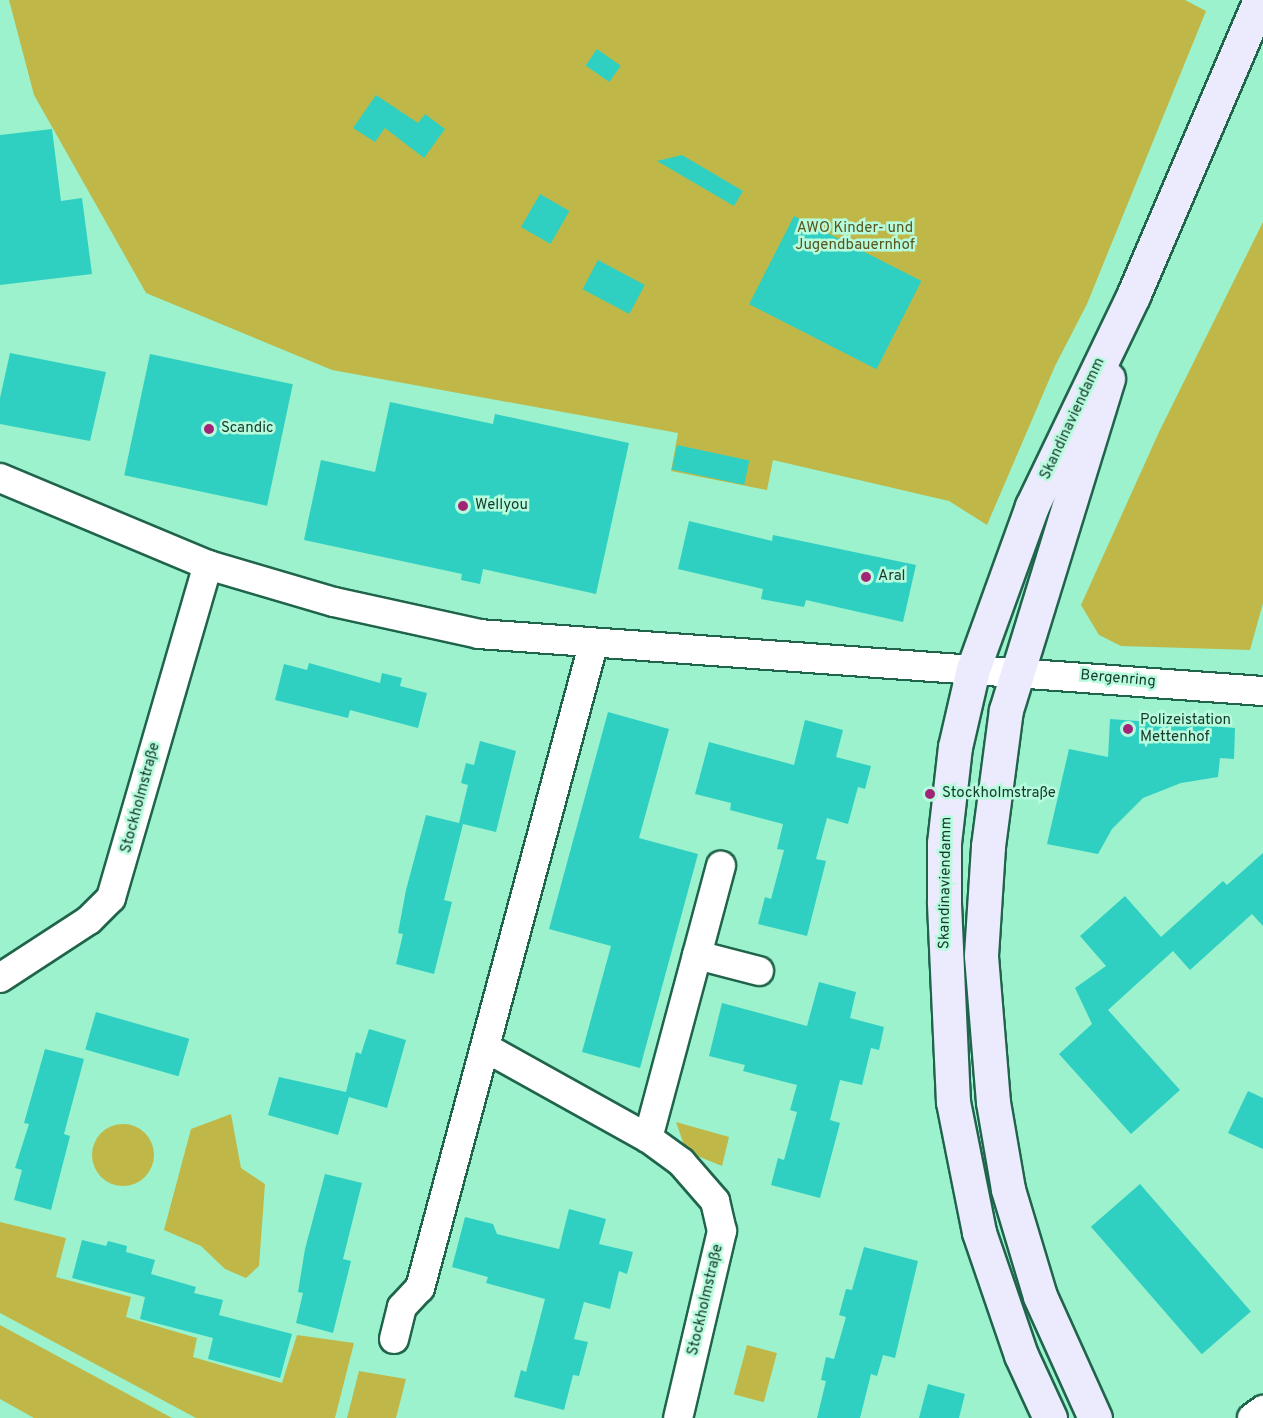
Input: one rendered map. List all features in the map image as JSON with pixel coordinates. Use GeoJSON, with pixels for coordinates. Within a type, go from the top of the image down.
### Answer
{"type":"FeatureCollection","features":[{"type":"Feature","properties":{"kind":"main road","name":"Skandinaviendamm"},"geometry":{"type":"LineString","coordinates":[[1050,1418],[1021,1354],[979,1232],[953,1102],[945,977],[944,843],[955,747],[973,669],[1032,506],[1133,296],[1260,0]]}},
{"type":"Feature","properties":{"kind":"main road","name":"Skandinaviendamm"},"geometry":{"type":"LineString","coordinates":[[1095,1418],[1058,1340],[1023,1241],[1008,1189],[992,1091],[982,992],[981,922],[998,752],[1017,671],[1133,296]]}},
{"type":"Feature","properties":{"kind":"street"},"geometry":{"type":"LineString","coordinates":[[0,478],[208,565],[334,603],[479,634],[593,645],[973,669]]}},
{"type":"Feature","properties":{"kind":"street","name":"Stockholmstraße"},"geometry":{"type":"LineString","coordinates":[[0,978],[89,920],[111,898],[208,565]]}},
{"type":"Feature","properties":{"kind":"street"},"geometry":{"type":"LineString","coordinates":[[394,1339],[402,1307],[420,1288],[593,645]]}},
{"type":"Feature","properties":{"kind":"street","name":"Bergenring"},"geometry":{"type":"LineString","coordinates":[[973,669],[1263,691]]}},
{"type":"Feature","properties":{"kind":"street"},"geometry":{"type":"LineString","coordinates":[[648,1138],[721,866]]}},
{"type":"Feature","properties":{"kind":"street"},"geometry":{"type":"LineString","coordinates":[[697,955],[759,971]]}},
{"type":"Feature","properties":{"kind":"street","name":"Stockholmstraße"},"geometry":{"type":"LineString","coordinates":[[486,1048],[648,1138],[681,1162],[715,1201],[722,1231],[678,1418]]}},
{"type":"Feature","properties":{"kind":"street"},"geometry":{"type":"LineString","coordinates":[[1252,1418],[1263,1410]]}},
{"type":"Feature","properties":{"kind":"green space","name":"AWO Kinder- und Jugendbauernhof"},"geometry":{"type":"Polygon","coordinates":[[[9,0],[1185,0],[1206,11],[1087,304],[1055,366],[987,525],[949,501],[773,460],[767,490],[671,471],[678,433],[332,370],[146,293],[34,95],[9,0]]]}},
{"type":"Feature","properties":{"kind":"green space"},"geometry":{"type":"Polygon","coordinates":[[[1263,222],[1263,603],[1250,650],[1121,646],[1099,635],[1081,605],[1159,432],[1263,222]]]}},
{"type":"Feature","properties":{"kind":"green space"},"geometry":{"type":"Polygon","coordinates":[[[231,1114],[241,1168],[265,1184],[259,1266],[246,1278],[225,1269],[201,1246],[164,1230],[191,1129],[231,1114]]]}},
{"type":"Feature","properties":{"kind":"green space"},"geometry":{"type":"Polygon","coordinates":[[[676,1122],[729,1137],[722,1166],[695,1155],[684,1145],[676,1122]]]}},
{"type":"Feature","properties":{"kind":"green space"},"geometry":{"type":"Polygon","coordinates":[[[123,1124],[135,1126],[145,1133],[152,1143],[154,1155],[152,1167],[145,1177],[135,1184],[123,1186],[111,1184],[101,1177],[94,1167],[92,1155],[94,1143],[101,1133],[111,1126],[123,1124]]]}},
{"type":"Feature","properties":{"kind":"green space"},"geometry":{"type":"Polygon","coordinates":[[[0,1222],[66,1238],[56,1277],[131,1297],[126,1317],[197,1338],[193,1357],[282,1383],[297,1335],[354,1343],[335,1418],[196,1418],[0,1313],[0,1222]]]}},
{"type":"Feature","properties":{"kind":"green space"},"geometry":{"type":"Polygon","coordinates":[[[0,1325],[172,1418],[34,1418],[0,1399],[0,1325]]]}},
{"type":"Feature","properties":{"kind":"green space"},"geometry":{"type":"Polygon","coordinates":[[[747,1345],[777,1353],[764,1402],[734,1394],[747,1345]]]}},
{"type":"Feature","properties":{"kind":"green space"},"geometry":{"type":"Polygon","coordinates":[[[359,1371],[406,1379],[396,1418],[347,1418],[359,1371]]]}},
{"type":"Feature","properties":{"kind":"building"},"geometry":{"type":"Polygon","coordinates":[[[597,49],[621,66],[609,82],[586,65],[597,49]]]}},
{"type":"Feature","properties":{"kind":"building"},"geometry":{"type":"Polygon","coordinates":[[[376,95],[418,123],[425,114],[445,129],[424,158],[385,128],[375,142],[353,128],[376,95]]]}},
{"type":"Feature","properties":{"kind":"building"},"geometry":{"type":"Polygon","coordinates":[[[52,129],[61,201],[82,198],[92,274],[0,285],[0,135],[52,129]]]}},
{"type":"Feature","properties":{"kind":"building"},"geometry":{"type":"Polygon","coordinates":[[[682,155],[743,191],[734,206],[657,161],[682,155]]]}},
{"type":"Feature","properties":{"kind":"building"},"geometry":{"type":"Polygon","coordinates":[[[540,194],[569,211],[550,244],[521,227],[540,194]]]}},
{"type":"Feature","properties":{"kind":"building"},"geometry":{"type":"Polygon","coordinates":[[[794,216],[921,281],[876,369],[749,304],[794,216]]]}},
{"type":"Feature","properties":{"kind":"building"},"geometry":{"type":"Polygon","coordinates":[[[598,260],[645,285],[629,314],[583,289],[598,260]]]}},
{"type":"Feature","properties":{"kind":"building"},"geometry":{"type":"Polygon","coordinates":[[[10,353],[106,372],[90,441],[0,424],[0,398],[10,353]]]}},
{"type":"Feature","properties":{"kind":"building","name":"Scandic"},"geometry":{"type":"Polygon","coordinates":[[[150,354],[293,384],[267,506],[124,475],[150,354]]]}},
{"type":"Feature","properties":{"kind":"building","name":"Wellyou"},"geometry":{"type":"Polygon","coordinates":[[[390,402],[493,424],[495,414],[629,443],[596,594],[483,569],[480,584],[461,580],[462,574],[304,540],[321,460],[375,472],[390,402]]]}},
{"type":"Feature","properties":{"kind":"building"},"geometry":{"type":"Polygon","coordinates":[[[677,445],[749,460],[744,485],[672,469],[677,445]]]}},
{"type":"Feature","properties":{"kind":"building"},"geometry":{"type":"Polygon","coordinates":[[[689,521],[772,541],[773,535],[916,565],[903,622],[806,600],[804,607],[761,599],[763,589],[678,569],[689,521]]]}},
{"type":"Feature","properties":{"kind":"building"},"geometry":{"type":"Polygon","coordinates":[[[309,663],[380,683],[382,673],[402,678],[400,686],[427,693],[418,728],[350,710],[348,718],[275,700],[284,664],[307,670],[309,663]]]}},
{"type":"Feature","properties":{"kind":"building"},"geometry":{"type":"Polygon","coordinates":[[[608,712],[669,729],[639,838],[698,854],[640,1068],[582,1052],[611,946],[549,929],[608,712]]]}},
{"type":"Feature","properties":{"kind":"building"},"geometry":{"type":"Polygon","coordinates":[[[1110,719],[1235,728],[1234,759],[1220,758],[1218,777],[1181,783],[1143,798],[1112,829],[1098,854],[1047,844],[1069,749],[1108,757],[1110,719]]]}},
{"type":"Feature","properties":{"kind":"building"},"geometry":{"type":"Polygon","coordinates":[[[805,720],[843,730],[836,757],[871,766],[865,789],[858,787],[848,824],[827,818],[816,859],[826,861],[807,936],[758,924],[765,897],[771,899],[784,850],[777,849],[783,824],[730,810],[731,803],[695,794],[709,742],[794,765],[805,720]]]}},
{"type":"Feature","properties":{"kind":"building"},"geometry":{"type":"Polygon","coordinates":[[[480,741],[516,751],[496,832],[463,824],[444,900],[452,902],[434,974],[396,964],[403,934],[398,933],[406,890],[426,815],[459,823],[468,785],[461,783],[466,763],[474,765],[480,741]]]}},
{"type":"Feature","properties":{"kind":"building"},"geometry":{"type":"Polygon","coordinates":[[[1263,853],[1263,926],[1252,914],[1190,970],[1173,951],[1108,1010],[1180,1090],[1131,1134],[1059,1054],[1092,1024],[1075,988],[1106,966],[1080,936],[1125,896],[1161,937],[1223,881],[1227,885],[1263,853]]]}},
{"type":"Feature","properties":{"kind":"building"},"geometry":{"type":"Polygon","coordinates":[[[819,982],[856,992],[850,1018],[884,1027],[879,1050],[871,1048],[862,1085],[840,1080],[830,1120],[840,1123],[820,1198],[771,1185],[778,1158],[784,1160],[797,1112],[790,1110],[797,1085],[743,1071],[745,1065],[709,1056],[722,1003],[807,1026],[819,982]]]}},
{"type":"Feature","properties":{"kind":"building"},"geometry":{"type":"Polygon","coordinates":[[[96,1012],[189,1039],[178,1076],[85,1049],[96,1012]]]}},
{"type":"Feature","properties":{"kind":"building"},"geometry":{"type":"Polygon","coordinates":[[[369,1029],[406,1040],[387,1108],[349,1097],[338,1135],[268,1115],[279,1077],[346,1092],[356,1052],[361,1054],[369,1029]]]}},
{"type":"Feature","properties":{"kind":"building"},"geometry":{"type":"Polygon","coordinates":[[[45,1049],[84,1059],[64,1134],[70,1136],[51,1210],[14,1200],[22,1170],[15,1168],[29,1124],[24,1123],[45,1049]]]}},
{"type":"Feature","properties":{"kind":"building"},"geometry":{"type":"Polygon","coordinates":[[[1248,1091],[1263,1098],[1263,1149],[1228,1133],[1248,1091]]]}},
{"type":"Feature","properties":{"kind":"building"},"geometry":{"type":"Polygon","coordinates":[[[325,1174],[362,1183],[343,1259],[351,1261],[333,1333],[296,1323],[303,1293],[298,1292],[305,1249],[325,1174]]]}},
{"type":"Feature","properties":{"kind":"building"},"geometry":{"type":"Polygon","coordinates":[[[1140,1184],[1251,1312],[1202,1354],[1091,1227],[1140,1184]]]}},
{"type":"Feature","properties":{"kind":"building"},"geometry":{"type":"Polygon","coordinates":[[[569,1209],[606,1219],[599,1244],[633,1252],[627,1274],[619,1271],[610,1309],[584,1302],[574,1339],[588,1342],[579,1376],[573,1375],[564,1410],[514,1397],[521,1370],[526,1372],[545,1299],[486,1283],[488,1277],[452,1267],[465,1217],[493,1224],[497,1234],[559,1249],[569,1209]]]}},
{"type":"Feature","properties":{"kind":"building"},"geometry":{"type":"Polygon","coordinates":[[[82,1240],[106,1246],[108,1241],[127,1246],[126,1252],[155,1260],[151,1274],[196,1287],[194,1293],[223,1300],[219,1315],[292,1334],[280,1378],[208,1359],[213,1338],[140,1319],[145,1297],[72,1278],[82,1240]]]}},
{"type":"Feature","properties":{"kind":"building"},"geometry":{"type":"Polygon","coordinates":[[[864,1247],[918,1261],[895,1358],[883,1355],[877,1376],[871,1374],[860,1418],[817,1418],[826,1381],[821,1380],[826,1357],[834,1359],[846,1317],[839,1315],[846,1289],[852,1290],[864,1247]]]}},
{"type":"Feature","properties":{"kind":"building"},"geometry":{"type":"Polygon","coordinates":[[[928,1384],[965,1394],[959,1418],[919,1418],[928,1384]]]}},
{"type":"Feature","properties":{"kind":"place","name":"Scandic"},"geometry":{"type":"Point","coordinates":[209,429]}},
{"type":"Feature","properties":{"kind":"place","name":"Wellyou"},"geometry":{"type":"Point","coordinates":[463,506]}},
{"type":"Feature","properties":{"kind":"place","name":"Aral"},"geometry":{"type":"Point","coordinates":[866,577]}},
{"type":"Feature","properties":{"kind":"place","name":"Polizeistation Mettenhof"},"geometry":{"type":"Point","coordinates":[1128,729]}},
{"type":"Feature","properties":{"kind":"place","name":"Stockholmstraße"},"geometry":{"type":"Point","coordinates":[930,794]}}]}
